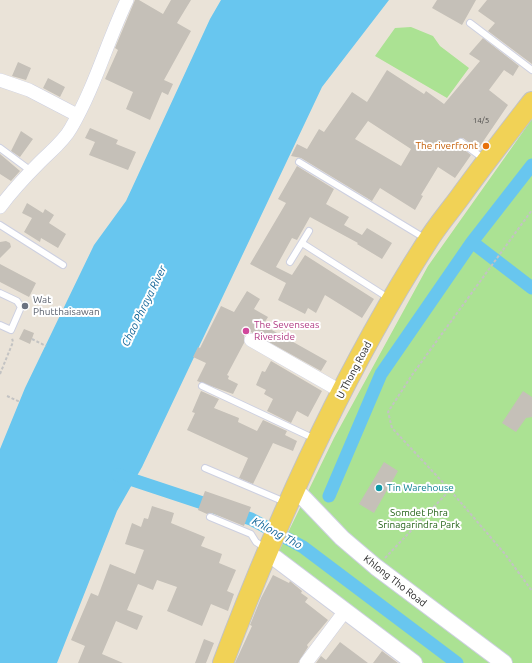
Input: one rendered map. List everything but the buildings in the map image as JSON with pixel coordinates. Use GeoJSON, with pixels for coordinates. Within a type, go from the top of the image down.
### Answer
{"type":"FeatureCollection","features":[{"type":"Feature","properties":{"kind":"main road","name":"U Thong Road"},"geometry":{"type":"LineString","coordinates":[[223,663],[289,502],[342,392],[391,300],[428,240],[486,161],[532,102]]}},
{"type":"Feature","properties":{"kind":"street"},"geometry":{"type":"LineString","coordinates":[[0,208],[31,171],[62,141],[71,128],[98,74],[116,23],[127,0]]}},
{"type":"Feature","properties":{"kind":"street"},"geometry":{"type":"LineString","coordinates":[[0,80],[30,90],[77,115]]}},
{"type":"Feature","properties":{"kind":"street"},"geometry":{"type":"LineString","coordinates":[[251,340],[342,392]]}},
{"type":"Feature","properties":{"kind":"street","name":"Khlong Tho Road"},"geometry":{"type":"LineString","coordinates":[[289,502],[342,538],[376,567],[504,663]]}},
{"type":"Feature","properties":{"kind":"street"},"geometry":{"type":"LineString","coordinates":[[269,549],[414,663]]}},
{"type":"Feature","properties":{"kind":"street"},"geometry":{"type":"LineString","coordinates":[[306,663],[346,611]]}},
{"type":"Feature","properties":{"kind":"lane"},"geometry":{"type":"LineString","coordinates":[[470,23],[532,70]]}},
{"type":"Feature","properties":{"kind":"lane"},"geometry":{"type":"LineString","coordinates":[[461,142],[486,161]]}},
{"type":"Feature","properties":{"kind":"lane"},"geometry":{"type":"LineString","coordinates":[[0,148],[31,171]]}},
{"type":"Feature","properties":{"kind":"lane"},"geometry":{"type":"LineString","coordinates":[[299,162],[428,240]]}},
{"type":"Feature","properties":{"kind":"lane"},"geometry":{"type":"LineString","coordinates":[[0,224],[63,264]]}},
{"type":"Feature","properties":{"kind":"lane"},"geometry":{"type":"LineString","coordinates":[[290,262],[309,231]]}},
{"type":"Feature","properties":{"kind":"lane"},"geometry":{"type":"LineString","coordinates":[[302,243],[391,300]]}},
{"type":"Feature","properties":{"kind":"lane"},"geometry":{"type":"LineString","coordinates":[[0,294],[17,301],[21,307],[12,330],[0,325]]}},
{"type":"Feature","properties":{"kind":"lane"},"geometry":{"type":"LineString","coordinates":[[202,386],[318,441]]}},
{"type":"Feature","properties":{"kind":"lane"},"geometry":{"type":"LineString","coordinates":[[205,468],[289,502]]}},
{"type":"Feature","properties":{"kind":"lane"},"geometry":{"type":"LineString","coordinates":[[210,517],[251,534],[256,542],[269,549]]}},
{"type":"Feature","properties":{"kind":"path"},"geometry":{"type":"LineString","coordinates":[[532,210],[412,375],[388,412],[392,428],[450,490],[505,554],[532,591]]}},
{"type":"Feature","properties":{"kind":"path"},"geometry":{"type":"LineString","coordinates":[[0,374],[12,342],[12,330]]}},
{"type":"Feature","properties":{"kind":"path"},"geometry":{"type":"LineString","coordinates":[[32,339],[46,346]]}},
{"type":"Feature","properties":{"kind":"path"},"geometry":{"type":"LineString","coordinates":[[7,396],[20,402]]}},
{"type":"Feature","properties":{"kind":"path"},"geometry":{"type":"LineString","coordinates":[[376,567],[450,490]]}},
{"type":"Feature","properties":{"kind":"green space"},"geometry":{"type":"Polygon","coordinates":[[[411,27],[433,36],[440,46],[469,68],[447,98],[375,56],[395,28],[411,27]]]}},
{"type":"Feature","properties":{"kind":"green space","name":"Somdet Phra Srinagarindra Park"},"geometry":{"type":"Polygon","coordinates":[[[532,119],[532,663],[424,663],[278,553],[334,438],[428,266],[532,119]]]}},
{"type":"Feature","properties":{"kind":"water","name":"Chao Phraya River"},"geometry":{"type":"Polygon","coordinates":[[[221,0],[389,0],[322,87],[142,467],[117,511],[57,663],[0,663],[0,449],[25,388],[94,245],[126,201],[210,19],[221,0]]]}},
{"type":"Feature","properties":{"kind":"waterway"},"geometry":{"type":"LineString","coordinates":[[329,496],[381,374],[472,242],[532,165]]}},
{"type":"Feature","properties":{"kind":"waterway"},"geometry":{"type":"LineString","coordinates":[[472,242],[532,288]]}},
{"type":"Feature","properties":{"kind":"waterway","name":"Khlong Tho"},"geometry":{"type":"LineString","coordinates":[[118,475],[251,519],[303,547],[457,663]]}},
{"type":"Feature","properties":{"kind":"place","name":"The riverfront"},"geometry":{"type":"Point","coordinates":[486,146]}},
{"type":"Feature","properties":{"kind":"place","name":"Wat Phutthaisawan"},"geometry":{"type":"Point","coordinates":[25,306]}},
{"type":"Feature","properties":{"kind":"place","name":"The Sevenseas Riverside"},"geometry":{"type":"Point","coordinates":[246,331]}},
{"type":"Feature","properties":{"kind":"place","name":"Tin Warehouse"},"geometry":{"type":"Point","coordinates":[379,488]}}]}
